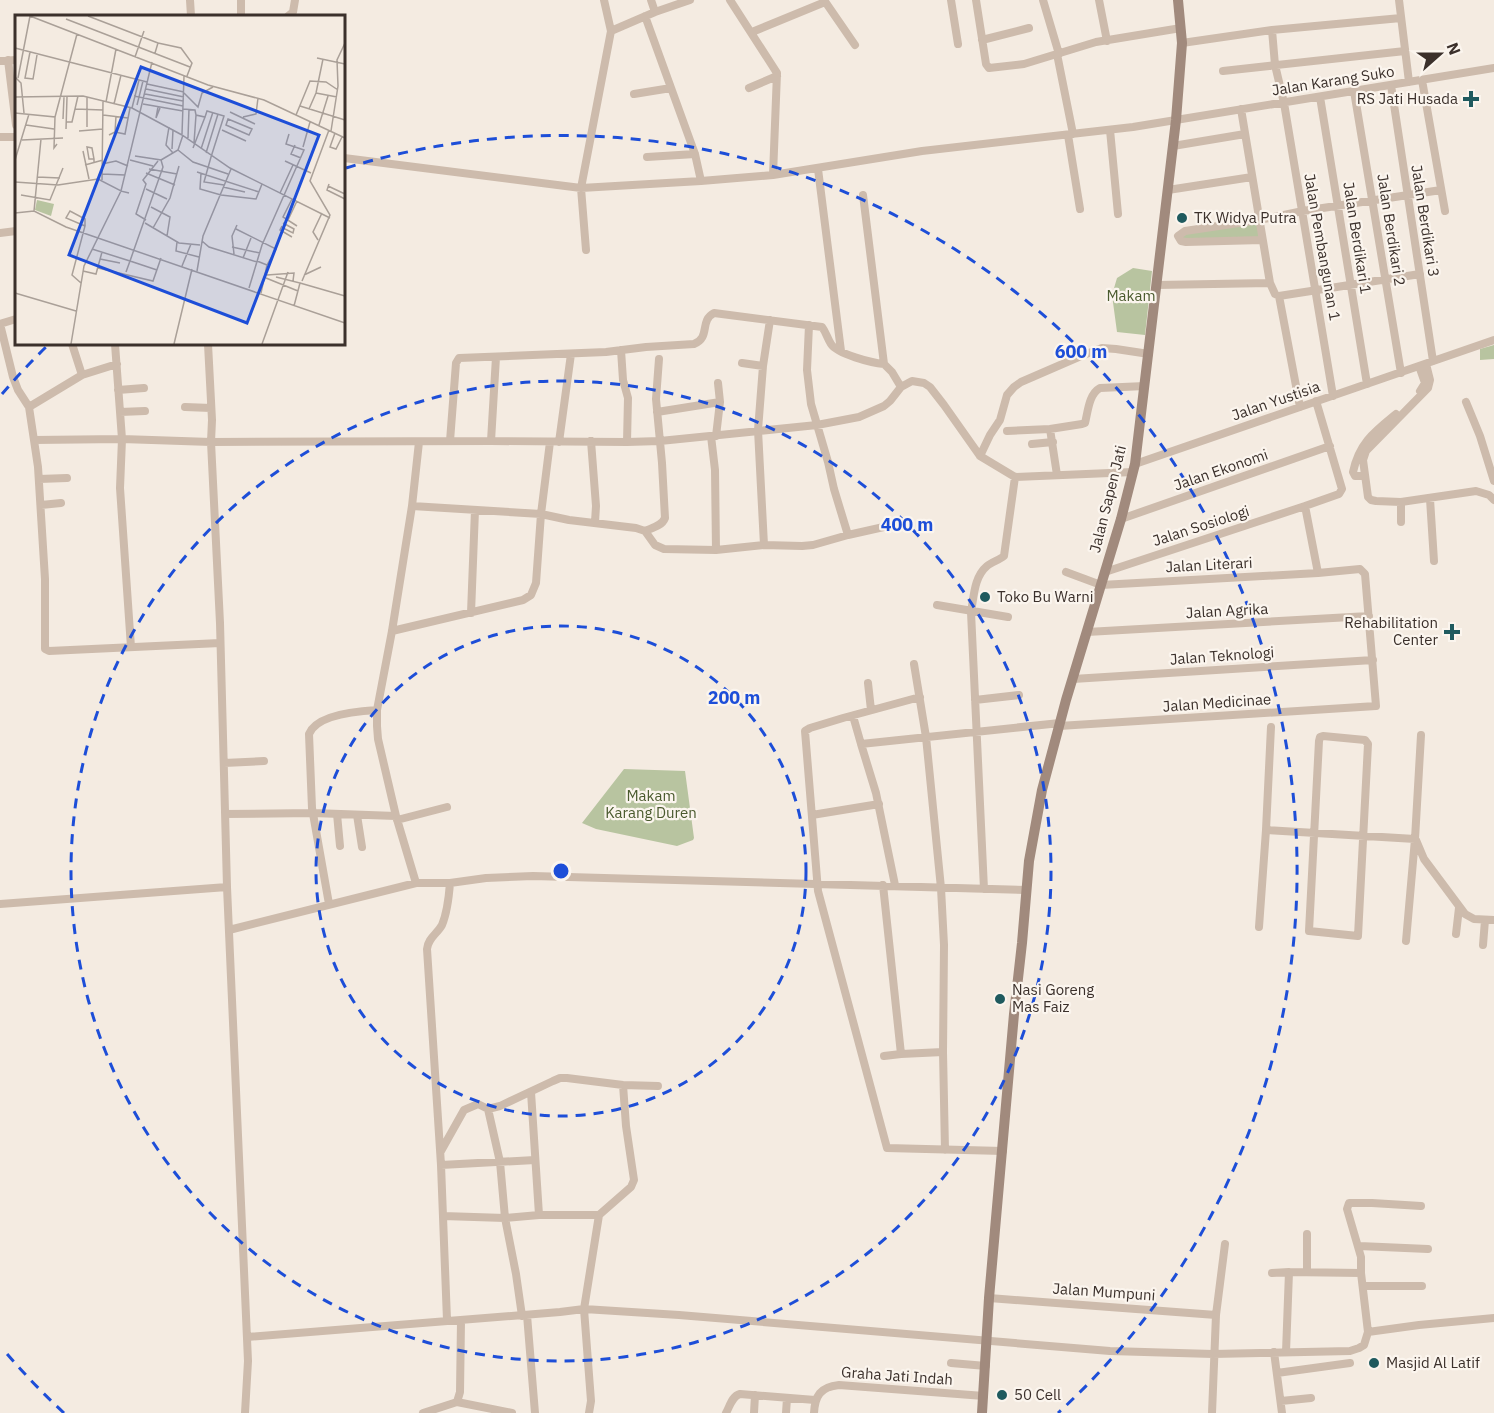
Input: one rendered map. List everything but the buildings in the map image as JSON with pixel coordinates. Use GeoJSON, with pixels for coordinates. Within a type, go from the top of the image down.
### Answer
{"type":"FeatureCollection","features":[{"type":"Feature","properties":{"kind":"street"},"geometry":{"type":"LineString","coordinates":[[190,0],[191,15]]}},
{"type":"Feature","properties":{"kind":"street"},"geometry":{"type":"LineString","coordinates":[[241,15],[242,0]]}},
{"type":"Feature","properties":{"kind":"street"},"geometry":{"type":"LineString","coordinates":[[289,15],[293,12],[295,0]]}},
{"type":"Feature","properties":{"kind":"street"},"geometry":{"type":"LineString","coordinates":[[586,249],[581,188],[611,31],[604,0]]}},
{"type":"Feature","properties":{"kind":"street"},"geometry":{"type":"LineString","coordinates":[[651,0],[655,12]]}},
{"type":"Feature","properties":{"kind":"street"},"geometry":{"type":"LineString","coordinates":[[611,31],[690,0]]}},
{"type":"Feature","properties":{"kind":"street"},"geometry":{"type":"LineString","coordinates":[[730,0],[775,69],[777,76],[773,175]]}},
{"type":"Feature","properties":{"kind":"street"},"geometry":{"type":"LineString","coordinates":[[951,0],[958,44]]}},
{"type":"Feature","properties":{"kind":"street"},"geometry":{"type":"LineString","coordinates":[[976,0],[986,64],[989,68],[1024,64],[1086,45],[1181,28]]}},
{"type":"Feature","properties":{"kind":"street"},"geometry":{"type":"LineString","coordinates":[[1042,0],[1058,54],[1080,210]]}},
{"type":"Feature","properties":{"kind":"street"},"geometry":{"type":"LineString","coordinates":[[1099,0],[1107,41]]}},
{"type":"Feature","properties":{"kind":"street","name":"Jalan Sapen Jati"},"geometry":{"type":"LineString","coordinates":[[982,1413],[989,1298],[1026,890],[1040,799],[1072,679],[1121,519],[1134,468],[1176,120],[1182,43],[1178,0]]}},
{"type":"Feature","properties":{"kind":"street"},"geometry":{"type":"LineString","coordinates":[[1399,0],[1409,82]]}},
{"type":"Feature","properties":{"kind":"street"},"geometry":{"type":"LineString","coordinates":[[752,32],[824,1],[855,45]]}},
{"type":"Feature","properties":{"kind":"street"},"geometry":{"type":"LineString","coordinates":[[645,16],[672,88],[701,181]]}},
{"type":"Feature","properties":{"kind":"street"},"geometry":{"type":"LineString","coordinates":[[1182,43],[1272,30],[1401,18]]}},
{"type":"Feature","properties":{"kind":"street"},"geometry":{"type":"LineString","coordinates":[[982,40],[1029,28]]}},
{"type":"Feature","properties":{"kind":"street","name":"Jalan Pembangunan 1"},"geometry":{"type":"LineString","coordinates":[[1272,30],[1275,65],[1284,103],[1334,396]]}},
{"type":"Feature","properties":{"kind":"street"},"geometry":{"type":"LineString","coordinates":[[1223,71],[1405,51]]}},
{"type":"Feature","properties":{"kind":"street"},"geometry":{"type":"LineString","coordinates":[[8,60],[15,117]]}},
{"type":"Feature","properties":{"kind":"street","name":"Jalan Karang Suko"},"geometry":{"type":"LineString","coordinates":[[345,158],[581,188],[701,181],[773,175],[922,151],[1110,130],[1494,68]]}},
{"type":"Feature","properties":{"kind":"street"},"geometry":{"type":"LineString","coordinates":[[749,88],[777,76]]}},
{"type":"Feature","properties":{"kind":"street"},"geometry":{"type":"LineString","coordinates":[[1422,80],[1445,211]]}},
{"type":"Feature","properties":{"kind":"street","name":"Jalan Berdikari 3"},"geometry":{"type":"LineString","coordinates":[[1391,85],[1420,274],[1425,364],[1430,380],[1428,388],[1366,451],[1361,476],[1369,499],[1401,502]]}},
{"type":"Feature","properties":{"kind":"street"},"geometry":{"type":"LineString","coordinates":[[634,94],[672,88]]}},
{"type":"Feature","properties":{"kind":"street","name":"Jalan Berdikari 2"},"geometry":{"type":"LineString","coordinates":[[1354,91],[1401,373]]}},
{"type":"Feature","properties":{"kind":"street","name":"Jalan Berdikari 1"},"geometry":{"type":"LineString","coordinates":[[1320,97],[1367,384]]}},
{"type":"Feature","properties":{"kind":"street"},"geometry":{"type":"LineString","coordinates":[[1241,110],[1270,283],[1275,294],[1279,296],[1300,407]]}},
{"type":"Feature","properties":{"kind":"street"},"geometry":{"type":"LineString","coordinates":[[1110,130],[1118,213]]}},
{"type":"Feature","properties":{"kind":"street"},"geometry":{"type":"LineString","coordinates":[[1173,146],[1245,134]]}},
{"type":"Feature","properties":{"kind":"street"},"geometry":{"type":"LineString","coordinates":[[0,137],[15,138]]}},
{"type":"Feature","properties":{"kind":"street"},"geometry":{"type":"LineString","coordinates":[[647,157],[694,153]]}},
{"type":"Feature","properties":{"kind":"street"},"geometry":{"type":"LineString","coordinates":[[818,169],[841,351]]}},
{"type":"Feature","properties":{"kind":"street"},"geometry":{"type":"LineString","coordinates":[[1168,190],[1252,177]]}},
{"type":"Feature","properties":{"kind":"street"},"geometry":{"type":"LineString","coordinates":[[1263,240],[1186,242],[1178,236],[1185,231],[1441,190]]}},
{"type":"Feature","properties":{"kind":"street"},"geometry":{"type":"LineString","coordinates":[[863,195],[884,364],[901,387]]}},
{"type":"Feature","properties":{"kind":"street"},"geometry":{"type":"LineString","coordinates":[[0,233],[15,231]]}},
{"type":"Feature","properties":{"kind":"street"},"geometry":{"type":"LineString","coordinates":[[1279,296],[1420,274]]}},
{"type":"Feature","properties":{"kind":"street"},"geometry":{"type":"LineString","coordinates":[[1157,285],[1270,283]]}},
{"type":"Feature","properties":{"kind":"street"},"geometry":{"type":"LineString","coordinates":[[450,441],[459,358],[571,354],[697,343],[704,335],[706,319],[714,313],[824,328],[831,344],[841,351],[873,363],[884,364]]}},
{"type":"Feature","properties":{"kind":"street"},"geometry":{"type":"LineString","coordinates":[[15,319],[0,324],[13,377],[18,390],[29,406],[34,440],[39,479],[45,579],[45,649],[49,651],[220,643]]}},
{"type":"Feature","properties":{"kind":"street"},"geometry":{"type":"LineString","coordinates":[[764,545],[758,430],[763,366],[770,320]]}},
{"type":"Feature","properties":{"kind":"street"},"geometry":{"type":"LineString","coordinates":[[809,325],[807,360],[811,404],[848,535]]}},
{"type":"Feature","properties":{"kind":"street","name":"Jalan Yustisia"},"geometry":{"type":"LineString","coordinates":[[1015,477],[1134,468],[1316,401],[1494,340]]}},
{"type":"Feature","properties":{"kind":"street"},"geometry":{"type":"LineString","coordinates":[[72,345],[82,375]]}},
{"type":"Feature","properties":{"kind":"street"},"geometry":{"type":"LineString","coordinates":[[115,345],[122,439],[120,488],[131,647]]}},
{"type":"Feature","properties":{"kind":"street"},"geometry":{"type":"LineString","coordinates":[[208,345],[227,887],[248,1361],[245,1413]]}},
{"type":"Feature","properties":{"kind":"street"},"geometry":{"type":"LineString","coordinates":[[980,456],[1000,420],[1007,395],[1021,382],[1102,348],[1149,354]]}},
{"type":"Feature","properties":{"kind":"street"},"geometry":{"type":"LineString","coordinates":[[621,350],[623,380],[628,398],[627,442]]}},
{"type":"Feature","properties":{"kind":"street"},"geometry":{"type":"LineString","coordinates":[[559,442],[571,354]]}},
{"type":"Feature","properties":{"kind":"street"},"geometry":{"type":"LineString","coordinates":[[491,441],[496,357]]}},
{"type":"Feature","properties":{"kind":"street"},"geometry":{"type":"LineString","coordinates":[[645,531],[660,525],[665,519],[656,399],[659,359]]}},
{"type":"Feature","properties":{"kind":"street"},"geometry":{"type":"LineString","coordinates":[[742,363],[763,366]]}},
{"type":"Feature","properties":{"kind":"street"},"geometry":{"type":"LineString","coordinates":[[29,406],[82,375],[117,364]]}},
{"type":"Feature","properties":{"kind":"street"},"geometry":{"type":"LineString","coordinates":[[34,440],[660,441],[817,424],[859,417],[878,410],[890,401],[901,387],[912,381],[924,383],[944,405],[980,456],[1015,477],[1004,555],[987,566],[980,575],[971,612],[984,889]]}},
{"type":"Feature","properties":{"kind":"street"},"geometry":{"type":"LineString","coordinates":[[716,550],[713,436],[720,402],[718,383]]}},
{"type":"Feature","properties":{"kind":"street"},"geometry":{"type":"LineString","coordinates":[[1008,431],[1050,429],[1084,423],[1092,396],[1098,389],[1144,386]]}},
{"type":"Feature","properties":{"kind":"street"},"geometry":{"type":"LineString","coordinates":[[118,390],[144,388]]}},
{"type":"Feature","properties":{"kind":"street"},"geometry":{"type":"LineString","coordinates":[[1316,401],[1330,446]]}},
{"type":"Feature","properties":{"kind":"street"},"geometry":{"type":"LineString","coordinates":[[657,412],[720,402]]}},
{"type":"Feature","properties":{"kind":"street"},"geometry":{"type":"LineString","coordinates":[[1466,402],[1480,436],[1494,481]]}},
{"type":"Feature","properties":{"kind":"street"},"geometry":{"type":"LineString","coordinates":[[185,407],[211,408]]}},
{"type":"Feature","properties":{"kind":"street"},"geometry":{"type":"LineString","coordinates":[[120,412],[145,411]]}},
{"type":"Feature","properties":{"kind":"street"},"geometry":{"type":"LineString","coordinates":[[1050,429],[1057,475]]}},
{"type":"Feature","properties":{"kind":"street"},"geometry":{"type":"LineString","coordinates":[[591,441],[595,522]]}},
{"type":"Feature","properties":{"kind":"street"},"geometry":{"type":"LineString","coordinates":[[416,883],[397,818],[377,734],[377,710],[412,506],[419,442]]}},
{"type":"Feature","properties":{"kind":"street"},"geometry":{"type":"LineString","coordinates":[[392,631],[523,600],[531,595],[536,583],[541,514],[550,442]]}},
{"type":"Feature","properties":{"kind":"street"},"geometry":{"type":"LineString","coordinates":[[1032,444],[1053,442]]}},
{"type":"Feature","properties":{"kind":"street","name":"Jalan Sosiologi"},"geometry":{"type":"LineString","coordinates":[[1105,572],[1340,494],[1342,489],[1330,446]]}},
{"type":"Feature","properties":{"kind":"street","name":"Jalan Ekonomi"},"geometry":{"type":"LineString","coordinates":[[1121,519],[1330,446]]}},
{"type":"Feature","properties":{"kind":"street"},"geometry":{"type":"LineString","coordinates":[[39,479],[67,478]]}},
{"type":"Feature","properties":{"kind":"street"},"geometry":{"type":"LineString","coordinates":[[1401,522],[1401,502],[1476,491],[1489,495],[1494,500]]}},
{"type":"Feature","properties":{"kind":"street"},"geometry":{"type":"LineString","coordinates":[[1430,499],[1434,561]]}},
{"type":"Feature","properties":{"kind":"street"},"geometry":{"type":"LineString","coordinates":[[40,505],[62,503]]}},
{"type":"Feature","properties":{"kind":"street"},"geometry":{"type":"LineString","coordinates":[[412,506],[541,514],[636,528],[645,531],[655,545],[664,549],[716,550],[764,545],[813,545],[906,522]]}},
{"type":"Feature","properties":{"kind":"street"},"geometry":{"type":"LineString","coordinates":[[1305,506],[1318,573]]}},
{"type":"Feature","properties":{"kind":"street"},"geometry":{"type":"LineString","coordinates":[[471,613],[475,510]]}},
{"type":"Feature","properties":{"kind":"street","name":"Jalan Literari"},"geometry":{"type":"LineString","coordinates":[[1101,585],[1360,569],[1365,577],[1369,616]]}},
{"type":"Feature","properties":{"kind":"street"},"geometry":{"type":"LineString","coordinates":[[1066,573],[1101,585]]}},
{"type":"Feature","properties":{"kind":"street"},"geometry":{"type":"LineString","coordinates":[[937,606],[1008,617]]}},
{"type":"Feature","properties":{"kind":"street"},"geometry":{"type":"LineString","coordinates":[[1369,616],[1372,660]]}},
{"type":"Feature","properties":{"kind":"street","name":"Jalan Agrika"},"geometry":{"type":"LineString","coordinates":[[1087,632],[1369,616]]}},
{"type":"Feature","properties":{"kind":"street","name":"Jalan Teknologi"},"geometry":{"type":"LineString","coordinates":[[1072,679],[1372,660]]}},
{"type":"Feature","properties":{"kind":"street","name":"Jalan Medicinae"},"geometry":{"type":"LineString","coordinates":[[861,744],[1059,725],[1376,706],[1372,660]]}},
{"type":"Feature","properties":{"kind":"street"},"geometry":{"type":"LineString","coordinates":[[914,664],[926,737],[941,888],[944,945],[945,1150]]}},
{"type":"Feature","properties":{"kind":"street"},"geometry":{"type":"LineString","coordinates":[[868,683],[871,710]]}},
{"type":"Feature","properties":{"kind":"street"},"geometry":{"type":"LineString","coordinates":[[975,700],[1019,695]]}},
{"type":"Feature","properties":{"kind":"street"},"geometry":{"type":"LineString","coordinates":[[920,696],[805,731],[817,884],[887,1148],[1003,1150]]}},
{"type":"Feature","properties":{"kind":"street"},"geometry":{"type":"LineString","coordinates":[[329,904],[313,813],[308,738],[311,729],[335,717],[353,711],[377,710]]}},
{"type":"Feature","properties":{"kind":"street"},"geometry":{"type":"LineString","coordinates":[[853,716],[879,804],[895,885]]}},
{"type":"Feature","properties":{"kind":"street"},"geometry":{"type":"LineString","coordinates":[[1259,927],[1271,727]]}},
{"type":"Feature","properties":{"kind":"street"},"geometry":{"type":"LineString","coordinates":[[1406,941],[1421,735]]}},
{"type":"Feature","properties":{"kind":"street"},"geometry":{"type":"LineString","coordinates":[[1323,736],[1367,742],[1362,836],[1358,936],[1310,931],[1319,739],[1323,736]]}},
{"type":"Feature","properties":{"kind":"street"},"geometry":{"type":"LineString","coordinates":[[224,763],[264,761]]}},
{"type":"Feature","properties":{"kind":"street"},"geometry":{"type":"LineString","coordinates":[[812,815],[879,804]]}},
{"type":"Feature","properties":{"kind":"street"},"geometry":{"type":"LineString","coordinates":[[225,814],[357,814],[397,818],[447,807]]}},
{"type":"Feature","properties":{"kind":"street"},"geometry":{"type":"LineString","coordinates":[[337,814],[340,846]]}},
{"type":"Feature","properties":{"kind":"street"},"geometry":{"type":"LineString","coordinates":[[357,814],[362,847]]}},
{"type":"Feature","properties":{"kind":"street"},"geometry":{"type":"LineString","coordinates":[[1266,830],[1415,839]]}},
{"type":"Feature","properties":{"kind":"street"},"geometry":{"type":"LineString","coordinates":[[1415,839],[1424,859],[1459,908],[1474,919],[1494,920]]}},
{"type":"Feature","properties":{"kind":"street"},"geometry":{"type":"LineString","coordinates":[[229,930],[416,883],[486,878],[532,876],[1026,890]]}},
{"type":"Feature","properties":{"kind":"street"},"geometry":{"type":"LineString","coordinates":[[447,1320],[441,1165],[427,949],[429,940],[442,924],[450,882]]}},
{"type":"Feature","properties":{"kind":"street"},"geometry":{"type":"LineString","coordinates":[[883,885],[901,1054]]}},
{"type":"Feature","properties":{"kind":"street"},"geometry":{"type":"LineString","coordinates":[[0,904],[227,887]]}},
{"type":"Feature","properties":{"kind":"street"},"geometry":{"type":"LineString","coordinates":[[1456,934],[1459,908]]}},
{"type":"Feature","properties":{"kind":"street"},"geometry":{"type":"LineString","coordinates":[[1483,945],[1485,920]]}},
{"type":"Feature","properties":{"kind":"street"},"geometry":{"type":"LineString","coordinates":[[884,1056],[901,1054],[922,1057],[943,1052]]}},
{"type":"Feature","properties":{"kind":"street"},"geometry":{"type":"LineString","coordinates":[[440,1152],[464,1110],[478,1104],[488,1109],[500,1106],[553,1081],[567,1078],[623,1085],[658,1086]]}},
{"type":"Feature","properties":{"kind":"street"},"geometry":{"type":"LineString","coordinates":[[589,1413],[591,1401],[584,1309],[599,1215],[631,1187],[634,1179],[623,1085]]}},
{"type":"Feature","properties":{"kind":"street"},"geometry":{"type":"LineString","coordinates":[[531,1092],[539,1215]]}},
{"type":"Feature","properties":{"kind":"street"},"geometry":{"type":"LineString","coordinates":[[488,1109],[500,1162],[505,1218],[524,1315],[535,1413]]}},
{"type":"Feature","properties":{"kind":"street"},"geometry":{"type":"LineString","coordinates":[[441,1165],[535,1160]]}},
{"type":"Feature","properties":{"kind":"street"},"geometry":{"type":"LineString","coordinates":[[247,1337],[584,1309],[1110,1351],[1214,1354],[1350,1351],[1364,1345],[1368,1332],[1361,1273],[1362,1263],[1347,1209],[1349,1203],[1421,1206]]}},
{"type":"Feature","properties":{"kind":"street"},"geometry":{"type":"LineString","coordinates":[[443,1216],[505,1218],[539,1215],[599,1215]]}},
{"type":"Feature","properties":{"kind":"street"},"geometry":{"type":"LineString","coordinates":[[1307,1234],[1307,1272]]}},
{"type":"Feature","properties":{"kind":"street"},"geometry":{"type":"LineString","coordinates":[[1212,1413],[1216,1315],[1225,1244]]}},
{"type":"Feature","properties":{"kind":"street"},"geometry":{"type":"LineString","coordinates":[[1359,1246],[1428,1249]]}},
{"type":"Feature","properties":{"kind":"street"},"geometry":{"type":"LineString","coordinates":[[1286,1352],[1289,1272]]}},
{"type":"Feature","properties":{"kind":"street"},"geometry":{"type":"LineString","coordinates":[[1272,1273],[1361,1273]]}},
{"type":"Feature","properties":{"kind":"street"},"geometry":{"type":"LineString","coordinates":[[1363,1286],[1422,1286]]}},
{"type":"Feature","properties":{"kind":"street","name":"Jalan Mumpuni"},"geometry":{"type":"LineString","coordinates":[[989,1298],[1216,1315]]}},
{"type":"Feature","properties":{"kind":"street"},"geometry":{"type":"LineString","coordinates":[[1368,1332],[1494,1318]]}},
{"type":"Feature","properties":{"kind":"street"},"geometry":{"type":"LineString","coordinates":[[457,1402],[460,1392],[461,1321]]}},
{"type":"Feature","properties":{"kind":"street"},"geometry":{"type":"LineString","coordinates":[[1350,1351],[1351,1373]]}},
{"type":"Feature","properties":{"kind":"street"},"geometry":{"type":"LineString","coordinates":[[1274,1352],[1282,1413]]}},
{"type":"Feature","properties":{"kind":"street"},"geometry":{"type":"LineString","coordinates":[[1277,1373],[1350,1362]]}},
{"type":"Feature","properties":{"kind":"street"},"geometry":{"type":"LineString","coordinates":[[951,1363],[986,1366]]}},
{"type":"Feature","properties":{"kind":"street","name":"Graha Jati Indah"},"geometry":{"type":"LineString","coordinates":[[815,1400],[822,1391],[830,1386],[839,1385],[984,1396]]}},
{"type":"Feature","properties":{"kind":"street"},"geometry":{"type":"LineString","coordinates":[[726,1413],[733,1398],[738,1395],[815,1400],[814,1413]]}},
{"type":"Feature","properties":{"kind":"street"},"geometry":{"type":"LineString","coordinates":[[754,1413],[756,1395]]}},
{"type":"Feature","properties":{"kind":"street"},"geometry":{"type":"LineString","coordinates":[[786,1413],[787,1398]]}},
{"type":"Feature","properties":{"kind":"street"},"geometry":{"type":"LineString","coordinates":[[1281,1401],[1311,1398]]}},
{"type":"Feature","properties":{"kind":"street"},"geometry":{"type":"LineString","coordinates":[[423,1413],[457,1402],[512,1413]]}},
{"type":"Feature","properties":{"kind":"green space"},"geometry":{"type":"Polygon","coordinates":[[[1257,223],[1259,238],[1185,240],[1180,236],[1182,234],[1257,223]]]}},
{"type":"Feature","properties":{"kind":"green space","name":"Makam"},"geometry":{"type":"Polygon","coordinates":[[[1133,268],[1152,271],[1145,335],[1117,332],[1112,295],[1117,278],[1133,268]]]}},
{"type":"Feature","properties":{"kind":"green space"},"geometry":{"type":"Polygon","coordinates":[[[1494,345],[1494,359],[1480,360],[1480,349],[1494,345]]]}},
{"type":"Feature","properties":{"kind":"green space","name":"Makam Karang Duren"},"geometry":{"type":"Polygon","coordinates":[[[624,769],[685,771],[693,840],[677,846],[596,829],[582,823],[624,769]]]}},
{"type":"Feature","properties":{"kind":"place","name":"RS Jati Husada"},"geometry":{"type":"Point","coordinates":[1471,99]}},
{"type":"Feature","properties":{"kind":"place","name":"TK Widya Putra"},"geometry":{"type":"Point","coordinates":[1182,218]}},
{"type":"Feature","properties":{"kind":"place","name":"Toko Bu Warni"},"geometry":{"type":"Point","coordinates":[985,597]}},
{"type":"Feature","properties":{"kind":"place","name":"Rehabilitation Center"},"geometry":{"type":"Point","coordinates":[1452,632]}},
{"type":"Feature","properties":{"kind":"place","name":"Nasi Goreng Mas Faiz"},"geometry":{"type":"Point","coordinates":[1000,999]}},
{"type":"Feature","properties":{"kind":"place","name":"Masjid Al Latif"},"geometry":{"type":"Point","coordinates":[1374,1363]}},
{"type":"Feature","properties":{"kind":"place","name":"50 Cell"},"geometry":{"type":"Point","coordinates":[1002,1395]}}]}
